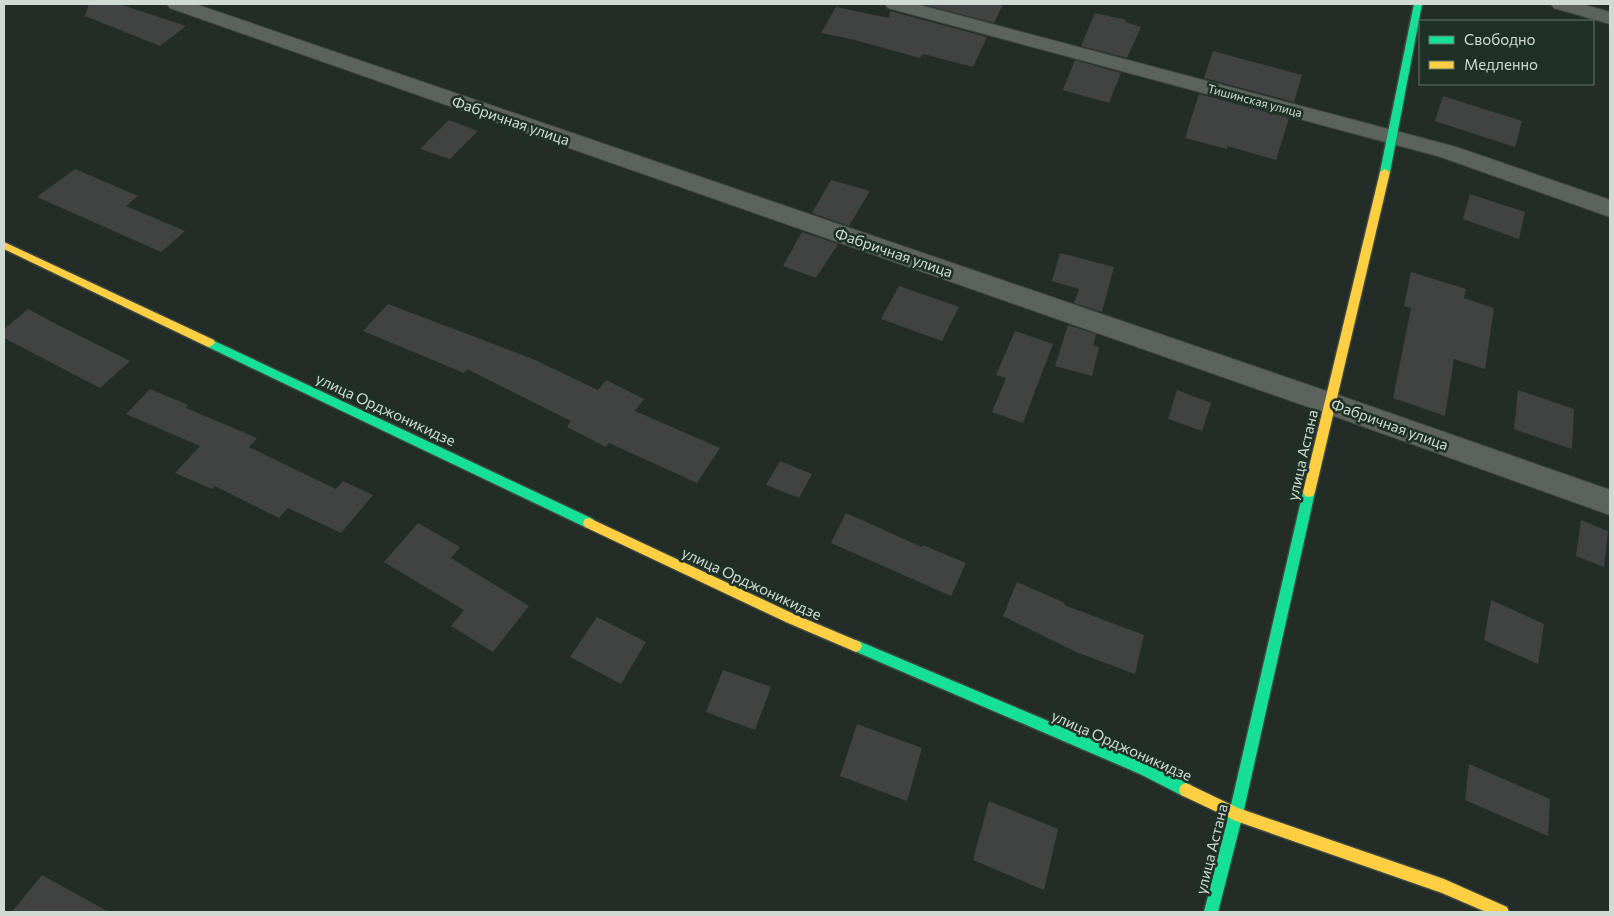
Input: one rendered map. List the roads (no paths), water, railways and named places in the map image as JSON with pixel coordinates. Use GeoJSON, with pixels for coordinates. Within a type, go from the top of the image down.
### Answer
{"type":"FeatureCollection","features":[{"type":"Feature","properties":{"kind":"street","name":"Фабричная улица"},"geometry":{"type":"LineString","coordinates":[[177,4],[1329,403],[1610,503]]}},
{"type":"Feature","properties":{"kind":"street","name":"Тишинская улица"},"geometry":{"type":"LineString","coordinates":[[895,4],[1393,136],[1448,152],[1610,209]]}},
{"type":"Feature","properties":{"kind":"street","name":"улица Астана"},"geometry":{"type":"LineString","coordinates":[[1211,912],[1236,814],[1329,403],[1393,136],[1418,4]]}},
{"type":"Feature","properties":{"kind":"street"},"geometry":{"type":"LineString","coordinates":[[1561,4],[1610,18]]}},
{"type":"Feature","properties":{"kind":"street","name":"улица Орджоникидзе"},"geometry":{"type":"LineString","coordinates":[[4,244],[792,619],[1145,769],[1236,814],[1444,886],[1502,912]]}}]}
